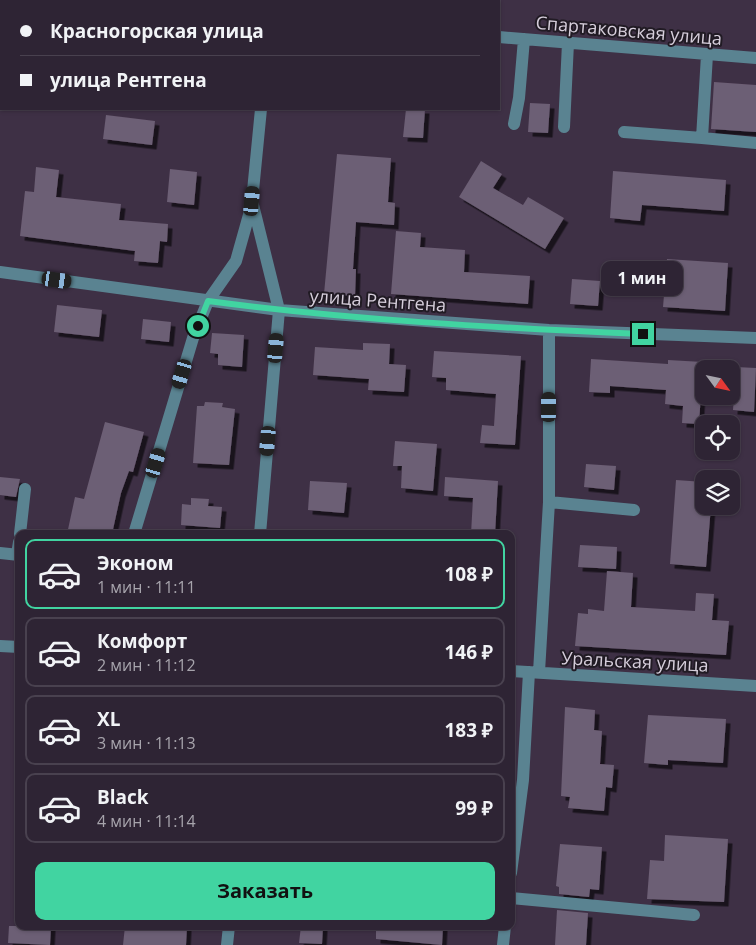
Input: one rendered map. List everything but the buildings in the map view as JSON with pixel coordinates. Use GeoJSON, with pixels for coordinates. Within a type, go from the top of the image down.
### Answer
{"type":"FeatureCollection","features":[{"type":"Feature","properties":{"kind":"street","name":"Спартаковская улица"},"geometry":{"type":"LineString","coordinates":[[500,37],[756,58]]}},
{"type":"Feature","properties":{"kind":"street"},"geometry":{"type":"LineString","coordinates":[[514,124],[519,98],[524,39]]}},
{"type":"Feature","properties":{"kind":"street"},"geometry":{"type":"LineString","coordinates":[[564,126],[568,43]]}},
{"type":"Feature","properties":{"kind":"street"},"geometry":{"type":"LineString","coordinates":[[702,138],[707,55]]}},
{"type":"Feature","properties":{"kind":"street"},"geometry":{"type":"LineString","coordinates":[[135,530],[193,338],[208,301],[236,261],[252,201],[262,110]]}},
{"type":"Feature","properties":{"kind":"street"},"geometry":{"type":"LineString","coordinates":[[624,132],[756,143]]}},
{"type":"Feature","properties":{"kind":"street"},"geometry":{"type":"LineString","coordinates":[[252,201],[279,310],[260,530]]}},
{"type":"Feature","properties":{"kind":"street","name":"улица Рентгена"},"geometry":{"type":"LineString","coordinates":[[0,272],[279,310],[549,330],[756,338]]}},
{"type":"Feature","properties":{"kind":"street"},"geometry":{"type":"LineString","coordinates":[[515,844],[524,780],[549,502],[549,330]]}},
{"type":"Feature","properties":{"kind":"street"},"geometry":{"type":"LineString","coordinates":[[21,530],[26,489]]}},
{"type":"Feature","properties":{"kind":"street"},"geometry":{"type":"LineString","coordinates":[[549,502],[634,510]]}},
{"type":"Feature","properties":{"kind":"street"},"geometry":{"type":"LineString","coordinates":[[0,553],[15,551]]}},
{"type":"Feature","properties":{"kind":"street"},"geometry":{"type":"LineString","coordinates":[[0,646],[15,647]]}},
{"type":"Feature","properties":{"kind":"street","name":"Уральская улица"},"geometry":{"type":"LineString","coordinates":[[515,671],[756,686]]}},
{"type":"Feature","properties":{"kind":"street"},"geometry":{"type":"LineString","coordinates":[[515,898],[694,915]]}},
{"type":"Feature","properties":{"kind":"street"},"geometry":{"type":"LineString","coordinates":[[227,945],[229,930]]}},
{"type":"Feature","properties":{"kind":"street"},"geometry":{"type":"LineString","coordinates":[[503,945],[505,930]]}},
{"type":"Feature","properties":{"kind":"route"},"geometry":{"type":"LineString","coordinates":[[198,326],[208,301],[279,310],[549,330],[643,334]]}}]}
